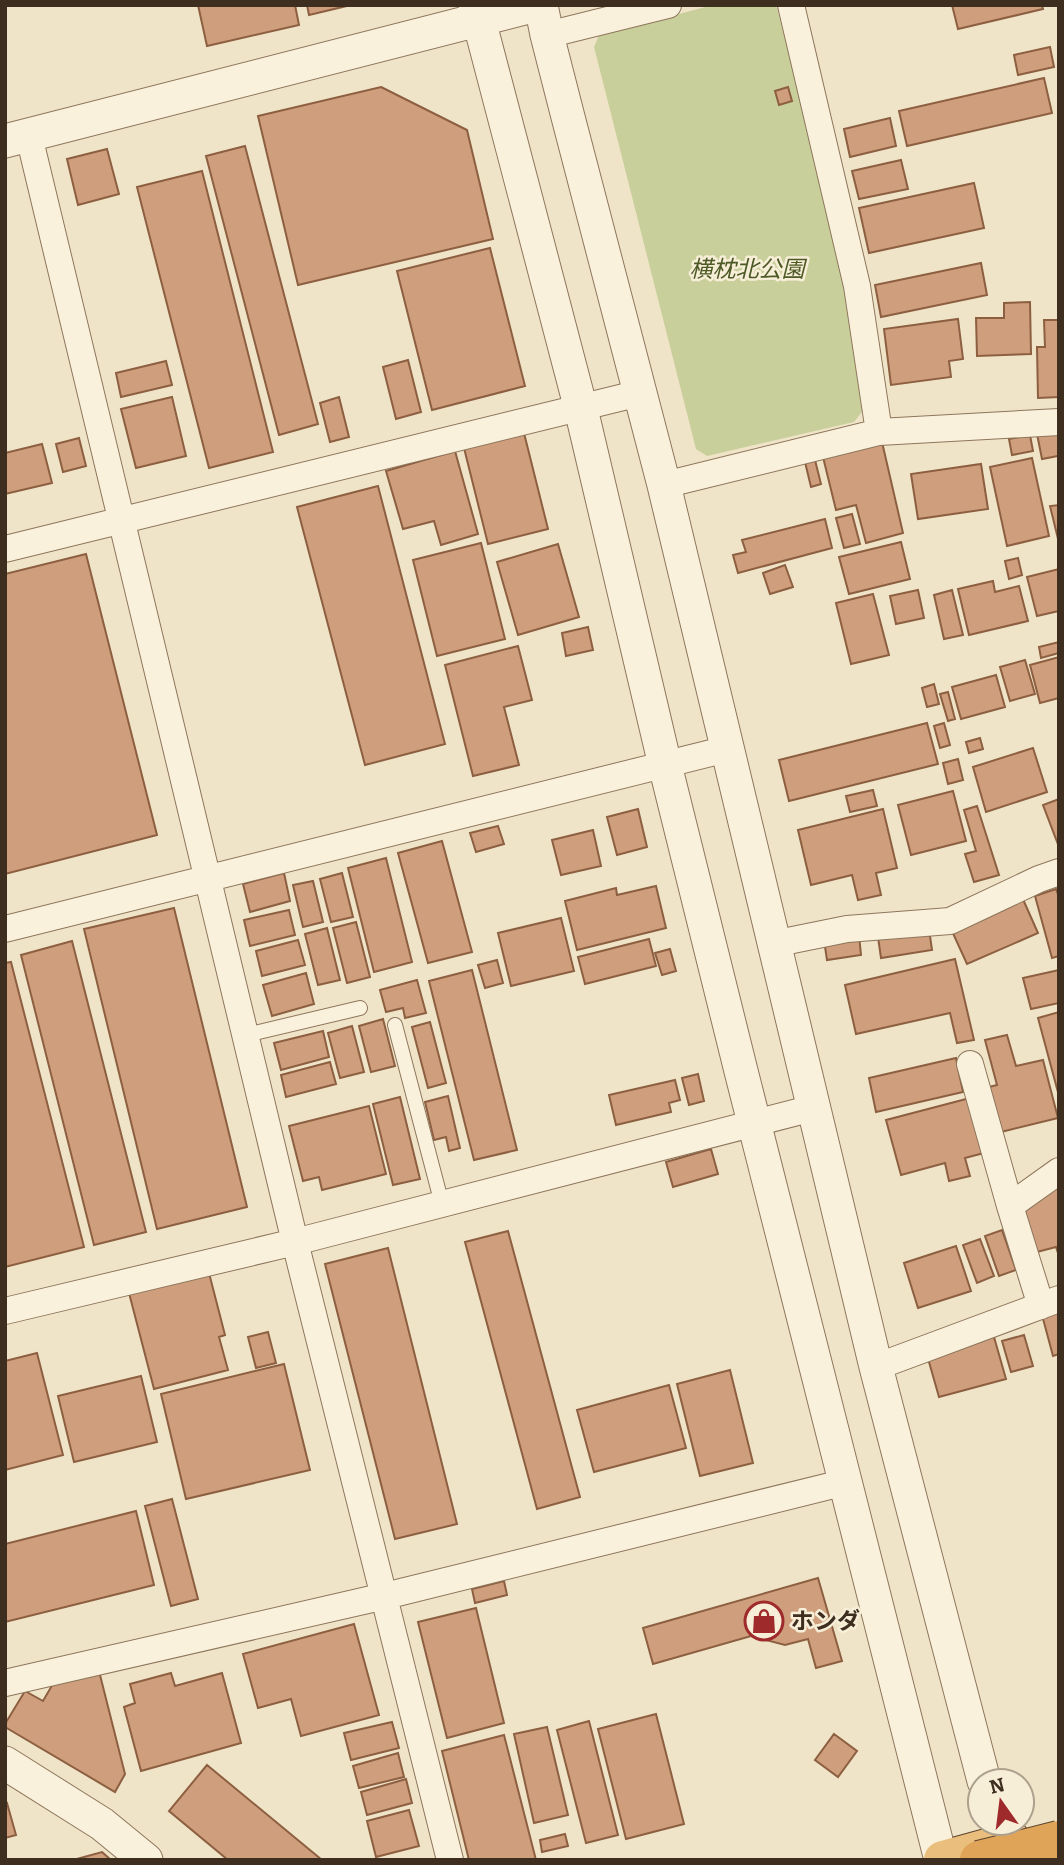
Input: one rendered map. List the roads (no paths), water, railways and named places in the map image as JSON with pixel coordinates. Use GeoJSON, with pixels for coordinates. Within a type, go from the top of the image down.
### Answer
{"type":"FeatureCollection","features":[{"type":"Feature","properties":{"kind":"highway"},"geometry":{"type":"LineString","coordinates":[[942,1860],[1059,1829]]}},
{"type":"Feature","properties":{"kind":"highway"},"geometry":{"type":"LineString","coordinates":[[994,1847],[1059,1840]]}},
{"type":"Feature","properties":{"kind":"street"},"geometry":{"type":"LineString","coordinates":[[450,1860],[295,1241],[122,521],[17,138],[477,13],[542,15],[668,5]]}},
{"type":"Feature","properties":{"kind":"street"},"geometry":{"type":"LineString","coordinates":[[791,5],[857,286],[879,432]]}},
{"type":"Feature","properties":{"kind":"street"},"geometry":{"type":"LineString","coordinates":[[477,13],[581,408],[754,1124],[942,1860]]}},
{"type":"Feature","properties":{"kind":"street"},"geometry":{"type":"LineString","coordinates":[[542,15],[664,485],[876,1367],[980,1767]]}},
{"type":"Feature","properties":{"kind":"street"},"geometry":{"type":"LineString","coordinates":[[5,549],[640,393]]}},
{"type":"Feature","properties":{"kind":"street"},"geometry":{"type":"LineString","coordinates":[[664,485],[879,432],[1059,422]]}},
{"type":"Feature","properties":{"kind":"street"},"geometry":{"type":"LineString","coordinates":[[5,929],[727,749]]}},
{"type":"Feature","properties":{"kind":"street"},"geometry":{"type":"LineString","coordinates":[[773,944],[847,929],[950,921],[1059,872]]}},
{"type":"Feature","properties":{"kind":"street"},"geometry":{"type":"LineString","coordinates":[[876,1367],[1050,1303],[1010,1206],[970,1064]]}},
{"type":"Feature","properties":{"kind":"street"},"geometry":{"type":"LineString","coordinates":[[5,1311],[295,1241],[813,1108]]}},
{"type":"Feature","properties":{"kind":"street"},"geometry":{"type":"LineString","coordinates":[[1010,1206],[1059,1171]]}},
{"type":"Feature","properties":{"kind":"street"},"geometry":{"type":"LineString","coordinates":[[5,1683],[385,1596],[846,1482]]}},
{"type":"Feature","properties":{"kind":"street"},"geometry":{"type":"LineString","coordinates":[[5,1763],[102,1824],[146,1860]]}},
{"type":"Feature","properties":{"kind":"lane"},"geometry":{"type":"LineString","coordinates":[[246,1035],[360,1008]]}},
{"type":"Feature","properties":{"kind":"lane"},"geometry":{"type":"LineString","coordinates":[[394,1025],[442,1204]]}},
{"type":"Feature","properties":{"kind":"place","name":"ホンダ"},"geometry":{"type":"Point","coordinates":[764,1621]}},
{"type":"Feature","properties":{"kind":"park label","name":"横枕北公園"},"geometry":{"type":"Point","coordinates":[747,269]}}]}
